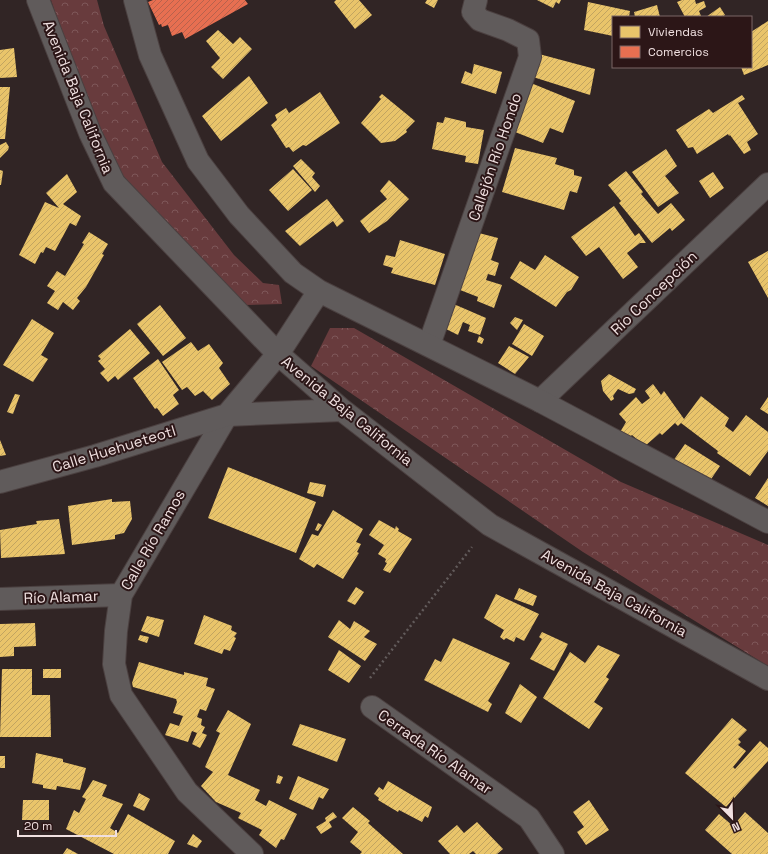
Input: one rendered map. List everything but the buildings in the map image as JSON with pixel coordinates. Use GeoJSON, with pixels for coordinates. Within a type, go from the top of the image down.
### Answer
{"type":"FeatureCollection","features":[{"type":"Feature","properties":{"kind":"street","name":"Avenida Baja California"},"geometry":{"type":"LineString","coordinates":[[38,0],[90,133],[114,183],[278,354],[342,410],[490,524],[768,679]]}},
{"type":"Feature","properties":{"kind":"street"},"geometry":{"type":"LineString","coordinates":[[135,0],[150,55],[198,161],[250,227],[293,273],[319,291],[540,401],[768,522]]}},
{"type":"Feature","properties":{"kind":"street","name":"Callejón Río Hondo"},"geometry":{"type":"LineString","coordinates":[[429,345],[530,57],[528,40],[508,30],[480,20],[473,12],[476,0]]}},
{"type":"Feature","properties":{"kind":"street","name":"Río Concepción"},"geometry":{"type":"LineString","coordinates":[[540,401],[768,184]]}},
{"type":"Feature","properties":{"kind":"street","name":"Calle Río Ramos"},"geometry":{"type":"LineString","coordinates":[[252,854],[187,792],[121,695],[114,664],[116,631],[121,595],[227,415],[278,354],[319,291]]}},
{"type":"Feature","properties":{"kind":"street","name":"Calle Huehueteotl"},"geometry":{"type":"LineString","coordinates":[[0,482],[95,456],[227,415],[342,410]]}},
{"type":"Feature","properties":{"kind":"street","name":"Río Alamar"},"geometry":{"type":"LineString","coordinates":[[0,599],[121,595]]}},
{"type":"Feature","properties":{"kind":"street","name":"Cerrada Río Alamar"},"geometry":{"type":"LineString","coordinates":[[372,707],[529,818],[553,854]]}},
{"type":"Feature","properties":{"kind":"path","name":"Cerrada Río Alamar"},"geometry":{"type":"LineString","coordinates":[[372,707],[370,677],[490,524]]}},
{"type":"Feature","properties":{"kind":"green space"},"geometry":{"type":"Polygon","coordinates":[[[51,0],[97,0],[104,26],[162,162],[234,255],[263,283],[279,285],[282,304],[244,305],[115,169],[70,57],[51,0]]]}},
{"type":"Feature","properties":{"kind":"green space"},"geometry":{"type":"Polygon","coordinates":[[[330,328],[354,328],[621,482],[768,545],[768,666],[583,552],[311,366],[330,328]]]}}]}
